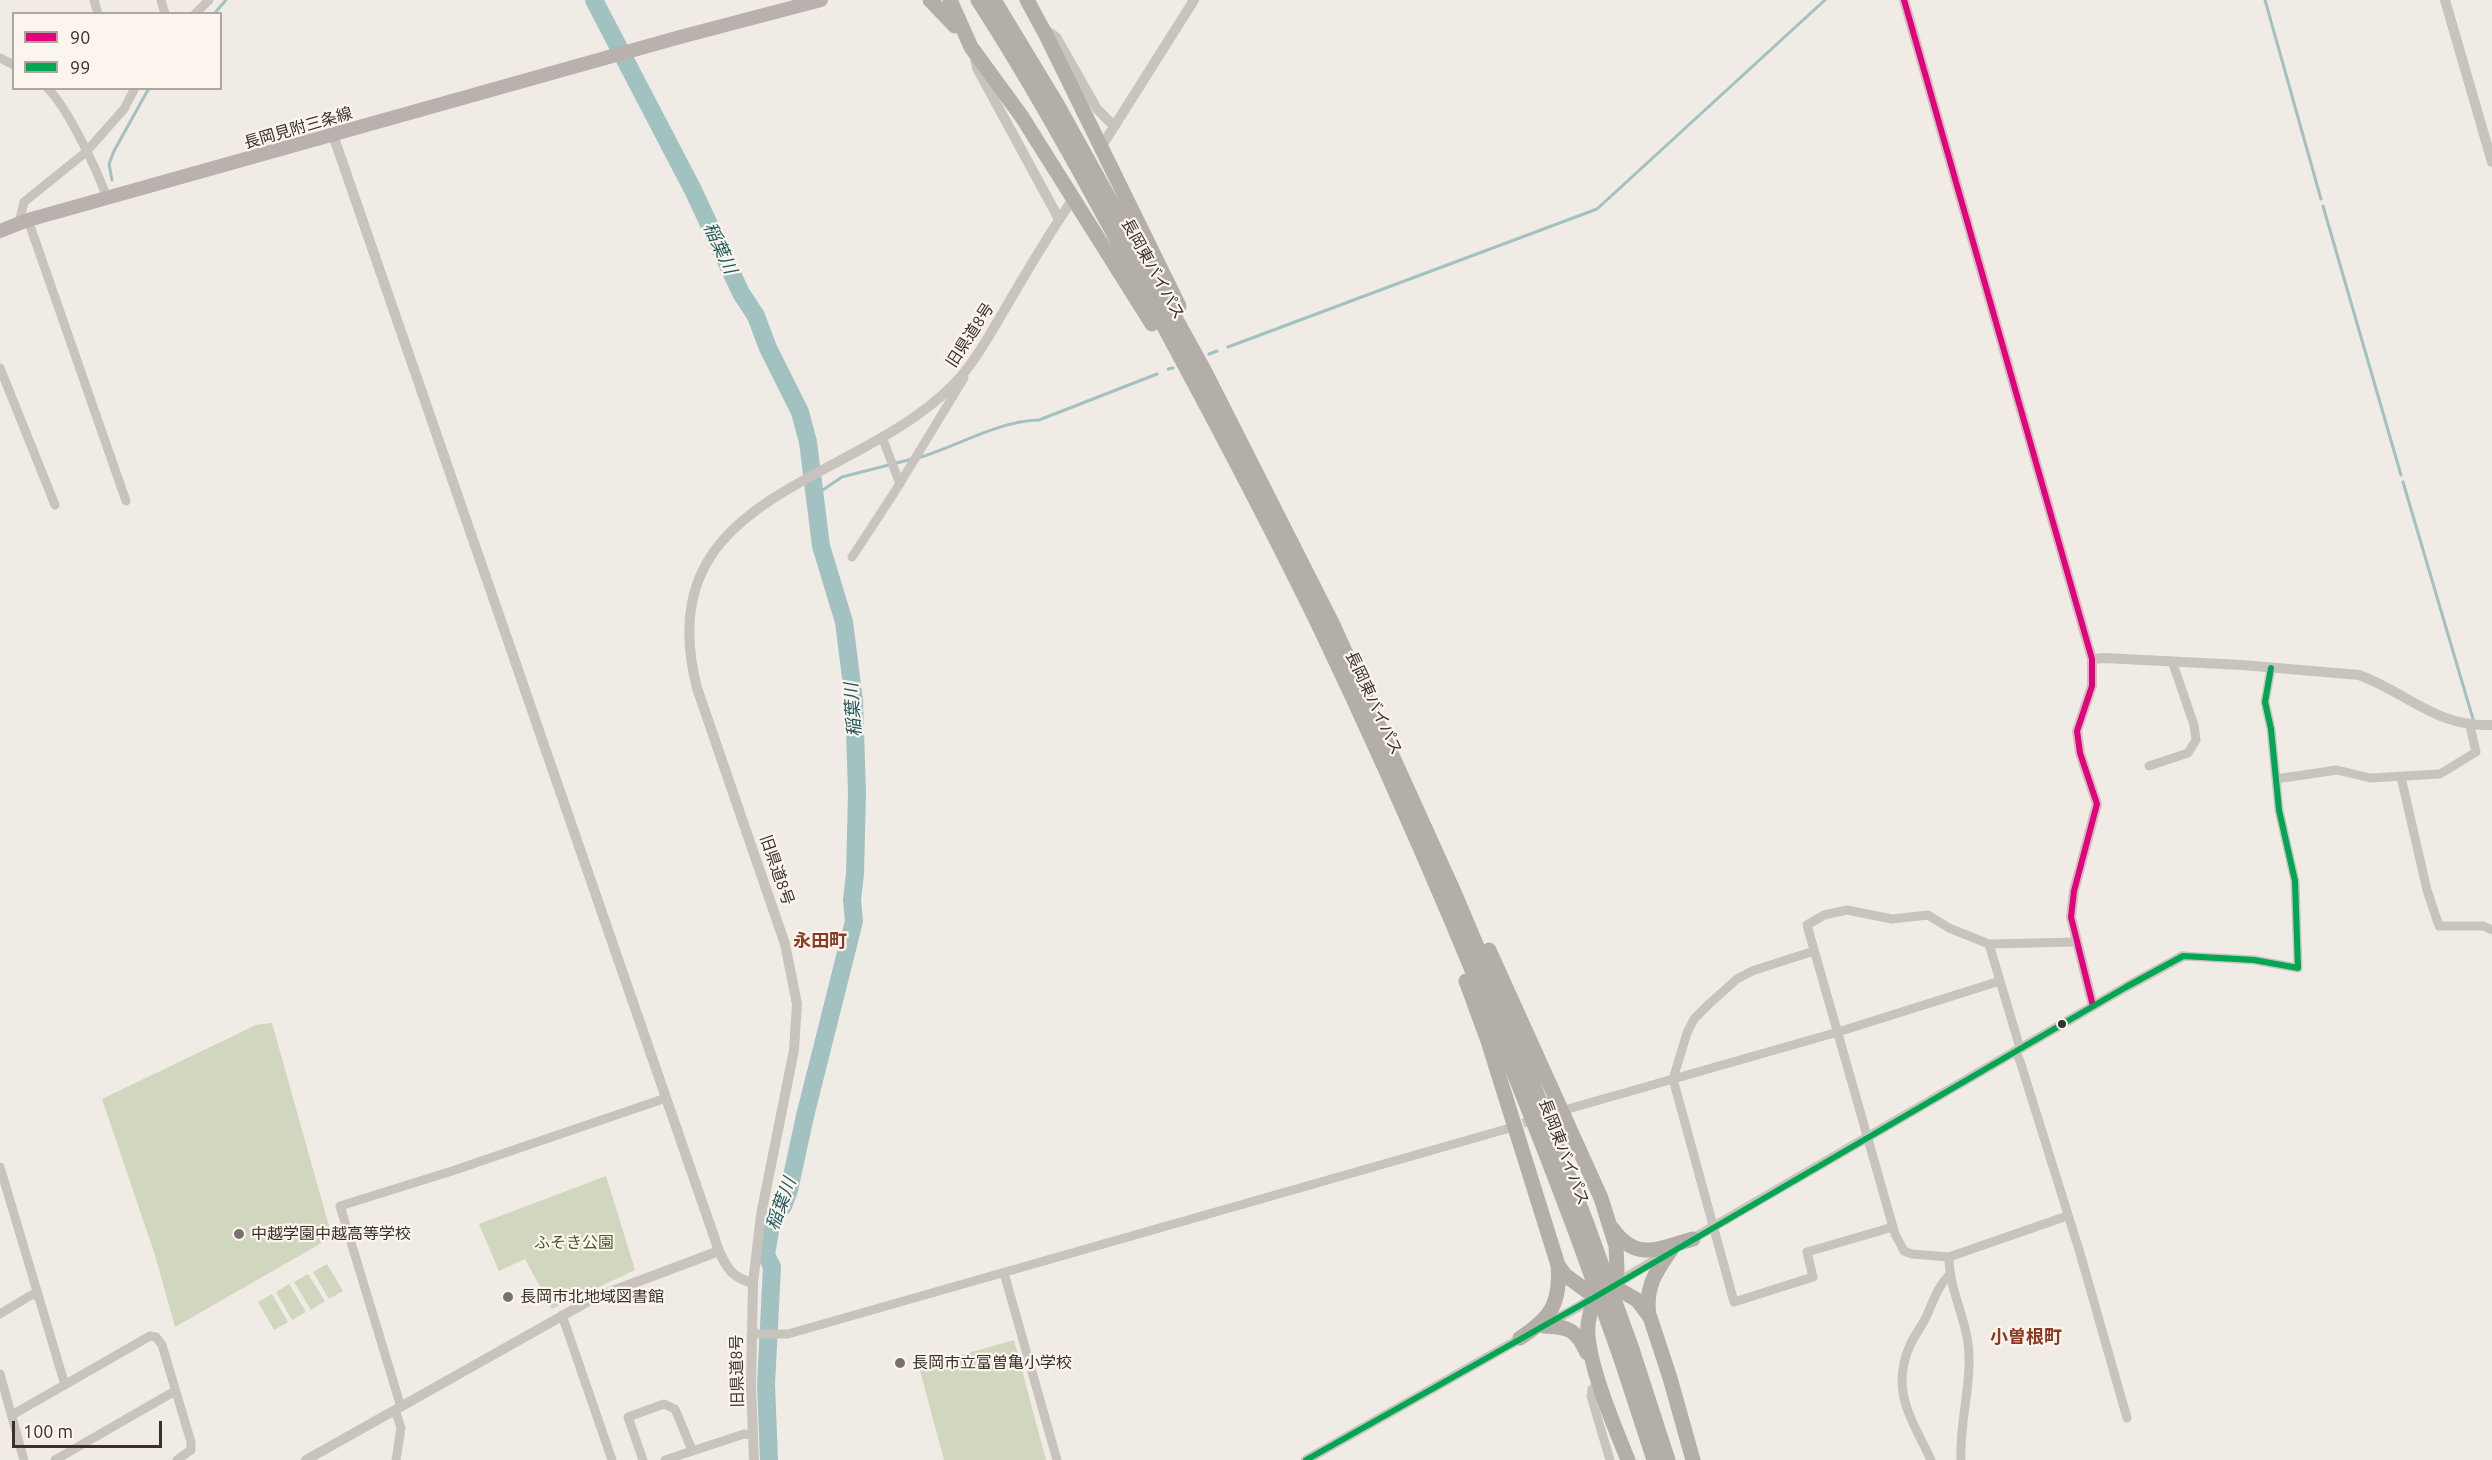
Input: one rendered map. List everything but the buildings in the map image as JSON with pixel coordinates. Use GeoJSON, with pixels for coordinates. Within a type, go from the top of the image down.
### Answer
{"type":"FeatureCollection","features":[{"type":"Feature","properties":{"kind":"highway"},"geometry":{"type":"LineString","coordinates":[[930,0],[948,18],[1022,117],[1158,333],[1183,361]]}},
{"type":"Feature","properties":{"kind":"highway"},"geometry":{"type":"LineString","coordinates":[[950,0],[973,50]]}},
{"type":"Feature","properties":{"kind":"highway"},"geometry":{"type":"LineString","coordinates":[[1029,0],[1183,314],[1204,369]]}},
{"type":"Feature","properties":{"kind":"highway","name":"長岡東バイパス"},"geometry":{"type":"LineString","coordinates":[[984,2],[1183,361],[1268,521],[1372,741],[1581,1227]]}},
{"type":"Feature","properties":{"kind":"highway","name":"長岡東バイパス"},"geometry":{"type":"LineString","coordinates":[[984,2],[1058,106],[1204,369],[1334,627],[1399,767],[1515,1036],[1626,1353],[1668,1460]]}},
{"type":"Feature","properties":{"kind":"highway"},"geometry":{"type":"LineString","coordinates":[[1372,741],[1411,847],[1450,935],[1488,1041],[1558,1265],[1558,1288],[1553,1306],[1539,1326],[1520,1338]]}},
{"type":"Feature","properties":{"kind":"highway"},"geometry":{"type":"LineString","coordinates":[[1399,767],[1484,939],[1589,1168],[1612,1228],[1617,1260],[1613,1286],[1637,1300],[1650,1317]]}},
{"type":"Feature","properties":{"kind":"highway"},"geometry":{"type":"LineString","coordinates":[[1612,1228],[1618,1237],[1640,1250],[1656,1251],[1693,1239]]}},
{"type":"Feature","properties":{"kind":"highway"},"geometry":{"type":"LineString","coordinates":[[1671,1250],[1657,1270],[1648,1291],[1650,1317],[1693,1460]]}},
{"type":"Feature","properties":{"kind":"highway"},"geometry":{"type":"LineString","coordinates":[[1558,1265],[1565,1275],[1594,1297],[1588,1335],[1599,1379],[1628,1460]]}},
{"type":"Feature","properties":{"kind":"highway"},"geometry":{"type":"LineString","coordinates":[[1544,1326],[1562,1327],[1575,1333],[1599,1379]]}},
{"type":"Feature","properties":{"kind":"highway","name":"長岡東バイパス"},"geometry":{"type":"LineString","coordinates":[[1626,1353],[1654,1460]]}},
{"type":"Feature","properties":{"kind":"main road","name":"長岡見附三条線"},"geometry":{"type":"LineString","coordinates":[[0,231],[107,198],[680,37],[821,0]]}},
{"type":"Feature","properties":{"kind":"street"},"geometry":{"type":"LineString","coordinates":[[197,12],[209,0]]}},
{"type":"Feature","properties":{"kind":"street"},"geometry":{"type":"LineString","coordinates":[[1105,141],[1194,0]]}},
{"type":"Feature","properties":{"kind":"street"},"geometry":{"type":"LineString","coordinates":[[1904,0],[2092,659],[2092,686],[2077,731],[2080,753],[2097,804],[2072,906],[2076,942],[2093,1006]]}},
{"type":"Feature","properties":{"kind":"street"},"geometry":{"type":"LineString","coordinates":[[2445,0],[2492,162]]}},
{"type":"Feature","properties":{"kind":"street"},"geometry":{"type":"LineString","coordinates":[[1039,21],[1056,37],[1097,109],[1114,126]]}},
{"type":"Feature","properties":{"kind":"street"},"geometry":{"type":"LineString","coordinates":[[973,50],[977,68],[1059,219]]}},
{"type":"Feature","properties":{"kind":"street"},"geometry":{"type":"LineString","coordinates":[[49,90],[59,101],[100,177],[107,198]]}},
{"type":"Feature","properties":{"kind":"street"},"geometry":{"type":"LineString","coordinates":[[126,501],[24,222],[24,202],[86,152],[124,109],[133,90]]}},
{"type":"Feature","properties":{"kind":"street"},"geometry":{"type":"LineString","coordinates":[[333,135],[719,1251],[729,1272],[742,1281],[753,1283]]}},
{"type":"Feature","properties":{"kind":"street","name":"旧県道8号"},"geometry":{"type":"LineString","coordinates":[[754,1460],[751,1334],[753,1283],[761,1215],[794,1050],[797,1004],[782,934],[697,688],[688,647],[690,615],[703,570],[725,537],[758,508],[882,437],[937,400],[955,384],[980,352],[1071,202]]}},
{"type":"Feature","properties":{"kind":"street"},"geometry":{"type":"LineString","coordinates":[[852,557],[900,484],[980,352]]}},
{"type":"Feature","properties":{"kind":"street"},"geometry":{"type":"LineString","coordinates":[[0,368],[55,505]]}},
{"type":"Feature","properties":{"kind":"street"},"geometry":{"type":"LineString","coordinates":[[882,437],[900,484]]}},
{"type":"Feature","properties":{"kind":"street"},"geometry":{"type":"LineString","coordinates":[[2092,659],[2172,661],[2359,675],[2375,681],[2439,717],[2470,726],[2492,725]]}},
{"type":"Feature","properties":{"kind":"street"},"geometry":{"type":"LineString","coordinates":[[2149,766],[2188,753],[2196,740],[2194,725],[2172,661]]}},
{"type":"Feature","properties":{"kind":"street"},"geometry":{"type":"LineString","coordinates":[[1306,1460],[1544,1326],[1671,1250],[2183,956],[2254,960],[2298,968],[2295,881],[2279,810],[2271,729],[2265,702],[2271,668]]}},
{"type":"Feature","properties":{"kind":"street"},"geometry":{"type":"LineString","coordinates":[[2276,779],[2337,770],[2370,778],[2440,774],[2476,752],[2470,726]]}},
{"type":"Feature","properties":{"kind":"street"},"geometry":{"type":"LineString","coordinates":[[2401,777],[2427,890],[2439,926],[2483,926],[2492,930]]}},
{"type":"Feature","properties":{"kind":"street"},"geometry":{"type":"LineString","coordinates":[[2067,1215],[1949,1257],[1912,1254],[1904,1251],[1893,1227],[1807,925],[1824,915],[1847,910],[1892,919],[1928,915],[1949,928],[1989,944],[2076,942]]}},
{"type":"Feature","properties":{"kind":"street"},"geometry":{"type":"LineString","coordinates":[[1989,944],[2020,1061],[2080,1253],[2127,1418]]}},
{"type":"Feature","properties":{"kind":"street"},"geometry":{"type":"LineString","coordinates":[[1814,951],[1752,971],[1737,979],[1709,1004],[1694,1019],[1687,1033],[1673,1079],[1734,1302],[1813,1277],[1807,1252],[1893,1227]]}},
{"type":"Feature","properties":{"kind":"street"},"geometry":{"type":"LineString","coordinates":[[1568,1109],[1838,1032],[2000,981]]}},
{"type":"Feature","properties":{"kind":"street"},"geometry":{"type":"LineString","coordinates":[[396,1460],[401,1428],[398,1408],[340,1206],[452,1171],[666,1098]]}},
{"type":"Feature","properties":{"kind":"street"},"geometry":{"type":"LineString","coordinates":[[751,1334],[788,1334],[1509,1128]]}},
{"type":"Feature","properties":{"kind":"street"},"geometry":{"type":"LineString","coordinates":[[0,1167],[65,1385]]}},
{"type":"Feature","properties":{"kind":"street"},"geometry":{"type":"LineString","coordinates":[[306,1460],[321,1456],[398,1408],[562,1315],[624,1285],[719,1251]]}},
{"type":"Feature","properties":{"kind":"street"},"geometry":{"type":"LineString","coordinates":[[1949,1257],[1949,1275],[1968,1345],[1967,1400],[1961,1434],[1961,1460]]}},
{"type":"Feature","properties":{"kind":"street"},"geometry":{"type":"LineString","coordinates":[[1004,1273],[1057,1460]]}},
{"type":"Feature","properties":{"kind":"street"},"geometry":{"type":"LineString","coordinates":[[1932,1460],[1908,1415],[1901,1386],[1902,1372],[1910,1344],[1925,1319],[1937,1289],[1949,1275]]}},
{"type":"Feature","properties":{"kind":"street"},"geometry":{"type":"LineString","coordinates":[[0,1314],[33,1294],[38,1297]]}},
{"type":"Feature","properties":{"kind":"street"},"geometry":{"type":"LineString","coordinates":[[562,1315],[612,1460]]}},
{"type":"Feature","properties":{"kind":"street"},"geometry":{"type":"LineString","coordinates":[[12,1415],[150,1336],[156,1337],[162,1345],[191,1442],[191,1450],[177,1460]]}},
{"type":"Feature","properties":{"kind":"street"},"geometry":{"type":"LineString","coordinates":[[0,1374],[24,1460]]}},
{"type":"Feature","properties":{"kind":"street"},"geometry":{"type":"LineString","coordinates":[[1599,1379],[1592,1389],[1591,1396],[1610,1460]]}},
{"type":"Feature","properties":{"kind":"street"},"geometry":{"type":"LineString","coordinates":[[55,1460],[174,1391]]}},
{"type":"Feature","properties":{"kind":"street"},"geometry":{"type":"LineString","coordinates":[[643,1460],[628,1417],[664,1404],[675,1409],[692,1450]]}},
{"type":"Feature","properties":{"kind":"street"},"geometry":{"type":"LineString","coordinates":[[665,1460],[744,1434],[753,1435]]}},
{"type":"Feature","properties":{"kind":"green space"},"geometry":{"type":"Polygon","coordinates":[[[272,1023],[332,1237],[175,1327],[155,1255],[102,1099],[256,1025],[272,1023]]]}},
{"type":"Feature","properties":{"kind":"green space","name":"ふそき公園"},"geometry":{"type":"Polygon","coordinates":[[[606,1176],[635,1270],[552,1309],[525,1259],[499,1271],[479,1224],[606,1176]]]}},
{"type":"Feature","properties":{"kind":"green space"},"geometry":{"type":"Polygon","coordinates":[[[327,1264],[343,1291],[329,1299],[313,1272],[327,1264]]]}},
{"type":"Feature","properties":{"kind":"green space"},"geometry":{"type":"Polygon","coordinates":[[[308,1274],[325,1301],[311,1310],[294,1282],[308,1274]]]}},
{"type":"Feature","properties":{"kind":"green space"},"geometry":{"type":"Polygon","coordinates":[[[289,1284],[306,1312],[292,1320],[276,1292],[289,1284]]]}},
{"type":"Feature","properties":{"kind":"green space"},"geometry":{"type":"Polygon","coordinates":[[[272,1294],[288,1322],[274,1330],[258,1302],[272,1294]]]}},
{"type":"Feature","properties":{"kind":"green space"},"geometry":{"type":"Polygon","coordinates":[[[1014,1340],[1046,1460],[944,1460],[919,1367],[1014,1340]]]}},
{"type":"Feature","properties":{"kind":"waterway"},"geometry":{"type":"LineString","coordinates":[[216,12],[226,0]]}},
{"type":"Feature","properties":{"kind":"waterway","name":"稲葉川"},"geometry":{"type":"LineString","coordinates":[[594,0],[693,190],[741,293],[756,316],[768,348],[800,412],[808,442],[821,546],[844,622],[854,701],[857,793],[852,900],[854,921],[805,1116],[789,1190],[783,1206],[772,1218],[766,1255],[772,1267],[766,1384],[769,1460]]}},
{"type":"Feature","properties":{"kind":"waterway"},"geometry":{"type":"LineString","coordinates":[[1228,347],[1597,209],[1825,0]]}},
{"type":"Feature","properties":{"kind":"waterway"},"geometry":{"type":"LineString","coordinates":[[2265,0],[2321,199]]}},
{"type":"Feature","properties":{"kind":"waterway"},"geometry":{"type":"LineString","coordinates":[[112,180],[109,164],[114,151],[148,90]]}},
{"type":"Feature","properties":{"kind":"waterway"},"geometry":{"type":"LineString","coordinates":[[2323,206],[2401,475]]}},
{"type":"Feature","properties":{"kind":"waterway"},"geometry":{"type":"LineString","coordinates":[[1209,354],[1217,351]]}},
{"type":"Feature","properties":{"kind":"waterway"},"geometry":{"type":"LineString","coordinates":[[1168,369],[1173,368]]}},
{"type":"Feature","properties":{"kind":"waterway"},"geometry":{"type":"LineString","coordinates":[[918,458],[993,429],[1024,421],[1039,420],[1157,374]]}},
{"type":"Feature","properties":{"kind":"waterway"},"geometry":{"type":"LineString","coordinates":[[814,496],[842,477],[912,459]]}},
{"type":"Feature","properties":{"kind":"waterway"},"geometry":{"type":"LineString","coordinates":[[2403,482],[2473,719]]}},
{"type":"Feature","properties":{"kind":"tunnel"},"geometry":{"type":"LineString","coordinates":[[1510,1127],[1566,1110]]}},
{"type":"Feature","properties":{"kind":"transit line","name":"90"},"geometry":{"type":"LineString","coordinates":[[1904,0],[2092,659],[2092,686],[2077,731],[2080,753],[2097,804],[2074,891],[2071,917],[2093,1006]]}},
{"type":"Feature","properties":{"kind":"transit line","name":"99"},"geometry":{"type":"LineString","coordinates":[[1306,1460],[1595,1297],[2183,956],[2254,960],[2298,968],[2295,881],[2279,810],[2271,729],[2265,702],[2271,668]]}},
{"type":"Feature","properties":{"kind":"place","name":"中越学園中越高等学校"},"geometry":{"type":"Point","coordinates":[239,1234]}},
{"type":"Feature","properties":{"kind":"place","name":"長岡市北地域図書館"},"geometry":{"type":"Point","coordinates":[508,1297]}},
{"type":"Feature","properties":{"kind":"place","name":"長岡市立富曽亀小学校"},"geometry":{"type":"Point","coordinates":[900,1363]}},
{"type":"Feature","properties":{"kind":"district","name":"永田町"},"geometry":{"type":"Point","coordinates":[820,941]}},
{"type":"Feature","properties":{"kind":"district","name":"小曽根町"},"geometry":{"type":"Point","coordinates":[2026,1337]}}]}
